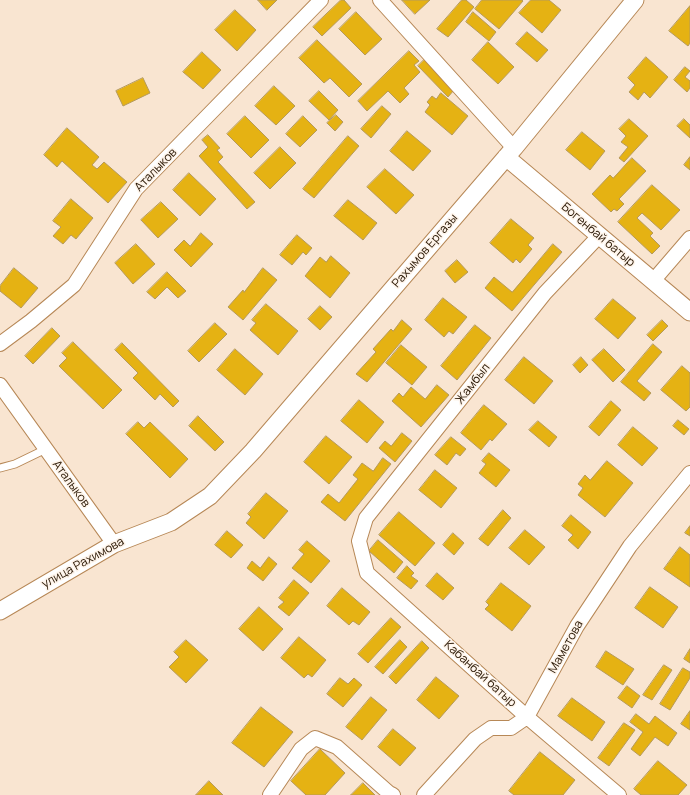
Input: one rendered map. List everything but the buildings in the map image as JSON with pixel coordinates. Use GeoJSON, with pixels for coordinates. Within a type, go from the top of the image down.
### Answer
{"type":"FeatureCollection","features":[{"type":"Feature","properties":{"kind":"street","name":"Аталыков"},"geometry":{"type":"LineString","coordinates":[[0,344],[31,322],[74,285],[136,189],[321,0]]}},
{"type":"Feature","properties":{"kind":"street"},"geometry":{"type":"LineString","coordinates":[[380,0],[510,152]]}},
{"type":"Feature","properties":{"kind":"street","name":"Рахымов Ергазы"},"geometry":{"type":"LineString","coordinates":[[210,496],[253,451],[510,152],[635,0]]}},
{"type":"Feature","properties":{"kind":"street","name":"Богенбай батыр"},"geometry":{"type":"LineString","coordinates":[[510,152],[599,236],[690,312]]}},
{"type":"Feature","properties":{"kind":"street","name":"Жамбыл"},"geometry":{"type":"LineString","coordinates":[[359,541],[366,518],[544,293],[599,236]]}},
{"type":"Feature","properties":{"kind":"street"},"geometry":{"type":"LineString","coordinates":[[653,281],[690,238]]}},
{"type":"Feature","properties":{"kind":"street","name":"Аталыков"},"geometry":{"type":"LineString","coordinates":[[0,385],[114,544]]}},
{"type":"Feature","properties":{"kind":"street","name":"Маметова"},"geometry":{"type":"LineString","coordinates":[[424,795],[475,739],[491,728],[510,728],[527,717],[577,626],[630,546],[690,472]]}},
{"type":"Feature","properties":{"kind":"street","name":"улица Рахимова"},"geometry":{"type":"LineString","coordinates":[[0,611],[114,544],[171,522],[210,496]]}},
{"type":"Feature","properties":{"kind":"street","name":"Кабанбай батыр"},"geometry":{"type":"LineString","coordinates":[[359,541],[367,573],[527,717],[619,795]]}},
{"type":"Feature","properties":{"kind":"street"},"geometry":{"type":"LineString","coordinates":[[270,795],[301,749],[315,738],[337,747],[358,767],[393,795]]}},
{"type":"Feature","properties":{"kind":"lane"},"geometry":{"type":"LineString","coordinates":[[0,468],[15,464],[46,449]]}}]}
